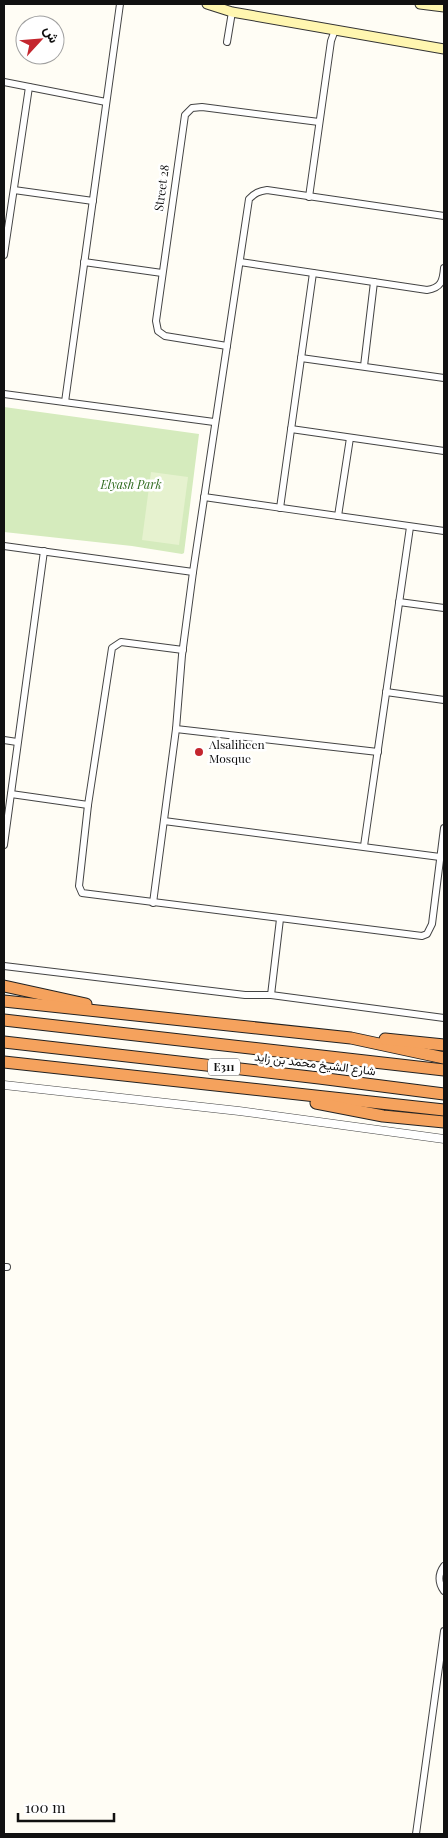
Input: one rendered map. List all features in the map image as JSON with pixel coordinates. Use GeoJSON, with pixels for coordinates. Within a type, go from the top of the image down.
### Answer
{"type":"FeatureCollection","features":[{"type":"Feature","properties":{"kind":"highway"},"geometry":{"type":"LineString","coordinates":[[4,986],[65,998],[109,1011]]}},
{"type":"Feature","properties":{"kind":"highway"},"geometry":{"type":"LineString","coordinates":[[4,1001],[351,1038],[444,1045]]}},
{"type":"Feature","properties":{"kind":"highway","name":"شارع الشيخ محمد بن زايد"},"geometry":{"type":"LineString","coordinates":[[4,1020],[444,1070]]}},
{"type":"Feature","properties":{"kind":"highway"},"geometry":{"type":"LineString","coordinates":[[351,1038],[444,1058]]}},
{"type":"Feature","properties":{"kind":"highway","name":"شارع الشيخ محمد بن زايد"},"geometry":{"type":"LineString","coordinates":[[4,1042],[444,1094]]}},
{"type":"Feature","properties":{"kind":"highway"},"geometry":{"type":"LineString","coordinates":[[4,1062],[444,1110]]}},
{"type":"Feature","properties":{"kind":"highway"},"geometry":{"type":"LineString","coordinates":[[4,1067],[42,1067]]}},
{"type":"Feature","properties":{"kind":"highway"},"geometry":{"type":"LineString","coordinates":[[280,1093],[362,1113],[444,1122]]}},
{"type":"Feature","properties":{"kind":"main road"},"geometry":{"type":"LineString","coordinates":[[207,4],[232,12],[444,50]]}},
{"type":"Feature","properties":{"kind":"main road"},"geometry":{"type":"LineString","coordinates":[[420,4],[444,7]]}},
{"type":"Feature","properties":{"kind":"street"},"geometry":{"type":"LineString","coordinates":[[65,402],[120,4]]}},
{"type":"Feature","properties":{"kind":"street"},"geometry":{"type":"LineString","coordinates":[[228,42],[232,12]]}},
{"type":"Feature","properties":{"kind":"street"},"geometry":{"type":"LineString","coordinates":[[309,197],[332,30]]}},
{"type":"Feature","properties":{"kind":"street"},"geometry":{"type":"LineString","coordinates":[[4,82],[106,102]]}},
{"type":"Feature","properties":{"kind":"street"},"geometry":{"type":"LineString","coordinates":[[4,255],[28,87]]}},
{"type":"Feature","properties":{"kind":"street","name":"Street 28"},"geometry":{"type":"LineString","coordinates":[[227,346],[161,334],[156,321],[183,121],[188,111],[192,108],[202,107],[319,122]]}},
{"type":"Feature","properties":{"kind":"street"},"geometry":{"type":"LineString","coordinates":[[14,190],[93,201]]}},
{"type":"Feature","properties":{"kind":"street"},"geometry":{"type":"LineString","coordinates":[[154,903],[193,572],[214,422],[249,199],[260,190],[267,190],[444,216]]}},
{"type":"Feature","properties":{"kind":"street"},"geometry":{"type":"LineString","coordinates":[[84,262],[162,273]]}},
{"type":"Feature","properties":{"kind":"street"},"geometry":{"type":"LineString","coordinates":[[240,262],[432,289],[441,284],[444,268]]}},
{"type":"Feature","properties":{"kind":"street"},"geometry":{"type":"LineString","coordinates":[[280,508],[313,273]]}},
{"type":"Feature","properties":{"kind":"street"},"geometry":{"type":"LineString","coordinates":[[364,366],[374,282]]}},
{"type":"Feature","properties":{"kind":"street"},"geometry":{"type":"LineString","coordinates":[[301,358],[444,378]]}},
{"type":"Feature","properties":{"kind":"street"},"geometry":{"type":"LineString","coordinates":[[4,394],[214,422]]}},
{"type":"Feature","properties":{"kind":"street"},"geometry":{"type":"LineString","coordinates":[[291,429],[444,451]]}},
{"type":"Feature","properties":{"kind":"street"},"geometry":{"type":"LineString","coordinates":[[338,516],[350,438]]}},
{"type":"Feature","properties":{"kind":"street"},"geometry":{"type":"LineString","coordinates":[[204,497],[444,531]]}},
{"type":"Feature","properties":{"kind":"street"},"geometry":{"type":"LineString","coordinates":[[364,846],[410,527]]}},
{"type":"Feature","properties":{"kind":"street"},"geometry":{"type":"LineString","coordinates":[[4,546],[193,572]]}},
{"type":"Feature","properties":{"kind":"street"},"geometry":{"type":"LineString","coordinates":[[4,845],[44,551]]}},
{"type":"Feature","properties":{"kind":"street"},"geometry":{"type":"LineString","coordinates":[[399,602],[444,608]]}},
{"type":"Feature","properties":{"kind":"street"},"geometry":{"type":"LineString","coordinates":[[183,650],[121,642],[112,648],[88,805],[80,891],[85,894],[422,936],[427,934],[432,924],[444,828]]}},
{"type":"Feature","properties":{"kind":"street"},"geometry":{"type":"LineString","coordinates":[[386,692],[444,700]]}},
{"type":"Feature","properties":{"kind":"street"},"geometry":{"type":"LineString","coordinates":[[176,729],[378,752]]}},
{"type":"Feature","properties":{"kind":"street"},"geometry":{"type":"LineString","coordinates":[[4,740],[17,742]]}},
{"type":"Feature","properties":{"kind":"street"},"geometry":{"type":"LineString","coordinates":[[11,794],[88,805]]}},
{"type":"Feature","properties":{"kind":"street"},"geometry":{"type":"LineString","coordinates":[[164,820],[440,857]]}},
{"type":"Feature","properties":{"kind":"street"},"geometry":{"type":"LineString","coordinates":[[271,995],[280,918]]}},
{"type":"Feature","properties":{"kind":"street"},"geometry":{"type":"LineString","coordinates":[[4,966],[245,995],[271,995],[444,1018]]}},
{"type":"Feature","properties":{"kind":"street"},"geometry":{"type":"LineString","coordinates":[[4,1085],[239,1111],[444,1138]]}},
{"type":"Feature","properties":{"kind":"street"},"geometry":{"type":"LineString","coordinates":[[444,1566],[439,1579],[444,1591]]}},
{"type":"Feature","properties":{"kind":"street"},"geometry":{"type":"LineString","coordinates":[[416,1834],[444,1631]]}},
{"type":"Feature","properties":{"kind":"green space","name":"Elyash Park"},"geometry":{"type":"Polygon","coordinates":[[[4,407],[199,434],[184,553],[4,532],[4,407]]]}},
{"type":"Feature","properties":{"kind":"green space"},"geometry":{"type":"Polygon","coordinates":[[[151,472],[188,477],[179,545],[142,540],[151,472]]]}},
{"type":"Feature","properties":{"kind":"place","name":"Alsaliheen Mosque"},"geometry":{"type":"Point","coordinates":[199,752]}}]}
